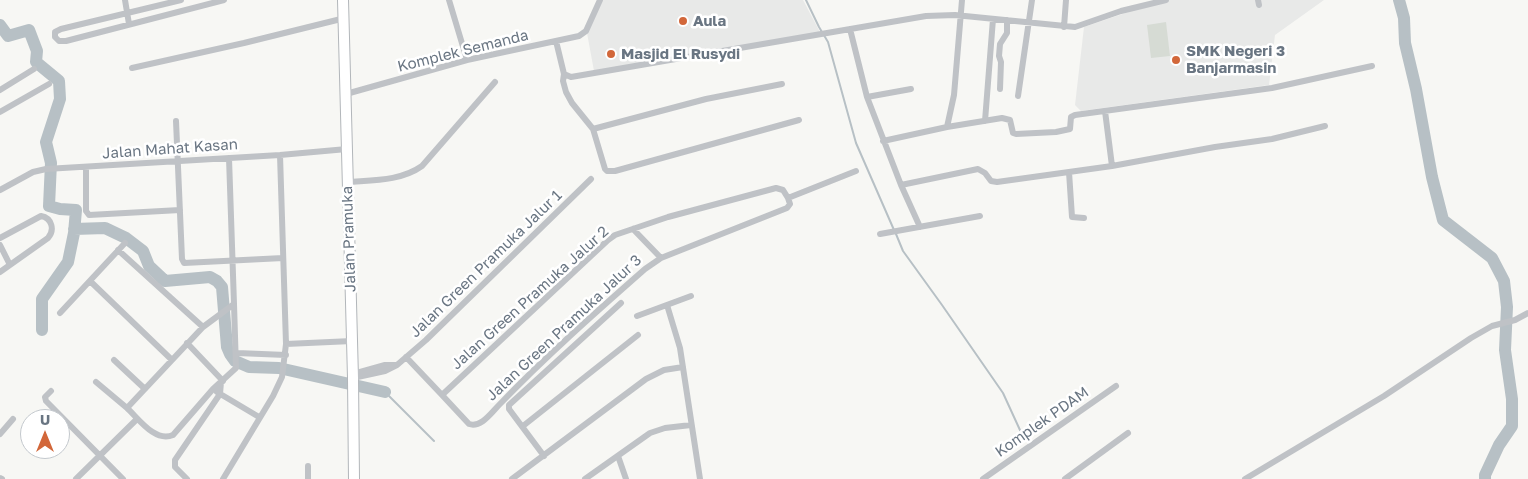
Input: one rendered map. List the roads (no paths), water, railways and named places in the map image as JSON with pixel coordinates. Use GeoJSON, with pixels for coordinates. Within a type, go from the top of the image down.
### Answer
{"type":"FeatureCollection","features":[{"type":"Feature","properties":{"kind":"main road","name":"Jalan Pramuka"},"geometry":{"type":"LineString","coordinates":[[343,0],[345,18],[354,479]]}},
{"type":"Feature","properties":{"kind":"street"},"geometry":{"type":"LineString","coordinates":[[125,0],[129,24]]}},
{"type":"Feature","properties":{"kind":"street"},"geometry":{"type":"LineString","coordinates":[[181,0],[61,29],[56,32],[56,37],[59,41],[66,41],[224,0]]}},
{"type":"Feature","properties":{"kind":"street"},"geometry":{"type":"LineString","coordinates":[[449,0],[467,60]]}},
{"type":"Feature","properties":{"kind":"street","name":"Komplek Semanda"},"geometry":{"type":"LineString","coordinates":[[346,94],[467,60],[579,36],[586,32],[600,0]]}},
{"type":"Feature","properties":{"kind":"street"},"geometry":{"type":"LineString","coordinates":[[947,127],[954,95],[962,0]]}},
{"type":"Feature","properties":{"kind":"street"},"geometry":{"type":"LineString","coordinates":[[1018,96],[1032,0]]}},
{"type":"Feature","properties":{"kind":"street"},"geometry":{"type":"LineString","coordinates":[[1064,27],[1066,0]]}},
{"type":"Feature","properties":{"kind":"street"},"geometry":{"type":"LineString","coordinates":[[564,74],[571,77],[597,73],[926,16],[962,16],[1064,27],[1080,26],[1121,11],[1166,0]]}},
{"type":"Feature","properties":{"kind":"street"},"geometry":{"type":"LineString","coordinates":[[132,68],[244,44],[345,18]]}},
{"type":"Feature","properties":{"kind":"street"},"geometry":{"type":"LineString","coordinates":[[985,121],[993,19]]}},
{"type":"Feature","properties":{"kind":"street"},"geometry":{"type":"LineString","coordinates":[[1000,89],[1000,44],[1006,33],[1007,20]]}},
{"type":"Feature","properties":{"kind":"street"},"geometry":{"type":"LineString","coordinates":[[850,29],[867,97],[883,141],[920,227]]}},
{"type":"Feature","properties":{"kind":"street"},"geometry":{"type":"LineString","coordinates":[[556,41],[564,74],[563,81],[566,92],[593,130],[605,169],[610,172],[798,120]]}},
{"type":"Feature","properties":{"kind":"street"},"geometry":{"type":"LineString","coordinates":[[883,141],[947,127],[1007,118],[1011,122],[1013,133],[1016,134],[1056,132],[1070,129],[1072,116],[1272,88],[1372,66]]}},
{"type":"Feature","properties":{"kind":"street"},"geometry":{"type":"LineString","coordinates":[[0,90],[34,69]]}},
{"type":"Feature","properties":{"kind":"street"},"geometry":{"type":"LineString","coordinates":[[348,182],[405,176],[414,172],[422,166],[495,82]]}},
{"type":"Feature","properties":{"kind":"street"},"geometry":{"type":"LineString","coordinates":[[0,112],[49,84]]}},
{"type":"Feature","properties":{"kind":"street"},"geometry":{"type":"LineString","coordinates":[[593,130],[706,99],[782,84]]}},
{"type":"Feature","properties":{"kind":"street"},"geometry":{"type":"LineString","coordinates":[[867,97],[911,88]]}},
{"type":"Feature","properties":{"kind":"street"},"geometry":{"type":"LineString","coordinates":[[1105,111],[1112,166]]}},
{"type":"Feature","properties":{"kind":"street"},"geometry":{"type":"LineString","coordinates":[[176,121],[182,259],[184,263],[283,258]]}},
{"type":"Feature","properties":{"kind":"street"},"geometry":{"type":"LineString","coordinates":[[901,185],[972,169],[982,170],[991,182],[997,182],[1112,166],[1292,135],[1325,126]]}},
{"type":"Feature","properties":{"kind":"street","name":"Jalan Mahat Kasan"},"geometry":{"type":"LineString","coordinates":[[0,190],[34,172],[46,169],[280,155],[347,149]]}},
{"type":"Feature","properties":{"kind":"street"},"geometry":{"type":"LineString","coordinates":[[223,479],[282,377],[285,363],[280,155]]}},
{"type":"Feature","properties":{"kind":"street"},"geometry":{"type":"LineString","coordinates":[[96,382],[159,436],[170,436],[213,389],[233,372],[237,359],[228,308],[233,261],[230,158]]}},
{"type":"Feature","properties":{"kind":"street"},"geometry":{"type":"LineString","coordinates":[[86,167],[86,211],[89,215],[180,210]]}},
{"type":"Feature","properties":{"kind":"street"},"geometry":{"type":"LineString","coordinates":[[788,198],[856,171]]}},
{"type":"Feature","properties":{"kind":"street"},"geometry":{"type":"LineString","coordinates":[[1068,172],[1072,217],[1084,218]]}},
{"type":"Feature","properties":{"kind":"street","name":"Jalan Green Pramuka Jalur 1"},"geometry":{"type":"LineString","coordinates":[[353,381],[385,371],[397,365],[426,340],[591,179]]}},
{"type":"Feature","properties":{"kind":"street","name":"Jalan Green Pramuka Jalur 2"},"geometry":{"type":"LineString","coordinates":[[442,395],[608,240],[623,231],[776,188],[783,190],[788,198]]}},
{"type":"Feature","properties":{"kind":"street","name":"Jalan Green Pramuka Jalur 3"},"geometry":{"type":"LineString","coordinates":[[442,395],[469,424],[473,426],[480,423],[629,283],[661,258],[787,208],[790,204],[788,198]]}},
{"type":"Feature","properties":{"kind":"street"},"geometry":{"type":"LineString","coordinates":[[0,238],[41,216],[47,219],[52,227],[52,233],[48,238],[0,272]]}},
{"type":"Feature","properties":{"kind":"street"},"geometry":{"type":"LineString","coordinates":[[880,234],[980,216]]}},
{"type":"Feature","properties":{"kind":"street"},"geometry":{"type":"LineString","coordinates":[[633,229],[661,258]]}},
{"type":"Feature","properties":{"kind":"street"},"geometry":{"type":"LineString","coordinates":[[60,313],[125,243]]}},
{"type":"Feature","properties":{"kind":"street"},"geometry":{"type":"LineString","coordinates":[[0,245],[10,265]]}},
{"type":"Feature","properties":{"kind":"street"},"geometry":{"type":"LineString","coordinates":[[118,250],[203,327]]}},
{"type":"Feature","properties":{"kind":"street"},"geometry":{"type":"LineString","coordinates":[[90,281],[172,360]]}},
{"type":"Feature","properties":{"kind":"street"},"geometry":{"type":"LineString","coordinates":[[637,316],[691,296]]}},
{"type":"Feature","properties":{"kind":"street"},"geometry":{"type":"LineString","coordinates":[[544,456],[510,409],[510,403],[621,303]]}},
{"type":"Feature","properties":{"kind":"street"},"geometry":{"type":"LineString","coordinates":[[667,305],[677,335],[700,479]]}},
{"type":"Feature","properties":{"kind":"street"},"geometry":{"type":"LineString","coordinates":[[127,408],[203,327],[228,308]]}},
{"type":"Feature","properties":{"kind":"street"},"geometry":{"type":"LineString","coordinates":[[1245,479],[1384,396],[1471,338],[1492,326],[1515,320],[1528,313]]}},
{"type":"Feature","properties":{"kind":"street"},"geometry":{"type":"LineString","coordinates":[[523,426],[638,334]]}},
{"type":"Feature","properties":{"kind":"street"},"geometry":{"type":"LineString","coordinates":[[286,344],[352,341]]}},
{"type":"Feature","properties":{"kind":"street"},"geometry":{"type":"LineString","coordinates":[[187,343],[222,381]]}},
{"type":"Feature","properties":{"kind":"street"},"geometry":{"type":"LineString","coordinates":[[237,359],[286,355]]}},
{"type":"Feature","properties":{"kind":"street"},"geometry":{"type":"LineString","coordinates":[[406,357],[442,395]]}},
{"type":"Feature","properties":{"kind":"street"},"geometry":{"type":"LineString","coordinates":[[114,360],[145,389]]}},
{"type":"Feature","properties":{"kind":"street"},"geometry":{"type":"LineString","coordinates":[[512,479],[646,379],[664,370],[683,367]]}},
{"type":"Feature","properties":{"kind":"street"},"geometry":{"type":"LineString","coordinates":[[188,479],[175,467],[175,460],[220,394],[222,381]]}},
{"type":"Feature","properties":{"kind":"street","name":"Komplek PDAM"},"geometry":{"type":"LineString","coordinates":[[983,479],[1116,386]]}},
{"type":"Feature","properties":{"kind":"street"},"geometry":{"type":"LineString","coordinates":[[213,389],[260,417]]}},
{"type":"Feature","properties":{"kind":"street"},"geometry":{"type":"LineString","coordinates":[[51,391],[45,397],[46,401],[123,479]]}},
{"type":"Feature","properties":{"kind":"street"},"geometry":{"type":"LineString","coordinates":[[0,434],[13,419]]}},
{"type":"Feature","properties":{"kind":"street"},"geometry":{"type":"LineString","coordinates":[[76,479],[137,419]]}},
{"type":"Feature","properties":{"kind":"street"},"geometry":{"type":"LineString","coordinates":[[585,479],[650,433],[666,428],[691,425]]}},
{"type":"Feature","properties":{"kind":"street"},"geometry":{"type":"LineString","coordinates":[[1065,479],[1128,433]]}},
{"type":"Feature","properties":{"kind":"street"},"geometry":{"type":"LineString","coordinates":[[618,456],[626,479]]}},
{"type":"Feature","properties":{"kind":"street"},"geometry":{"type":"LineString","coordinates":[[308,466],[308,479]]}},
{"type":"Feature","properties":{"kind":"waterway"},"geometry":{"type":"LineString","coordinates":[[806,0],[828,42],[856,143],[894,230]]}},
{"type":"Feature","properties":{"kind":"waterway"},"geometry":{"type":"LineString","coordinates":[[1399,0],[1404,18],[1405,43],[1416,89],[1432,177],[1443,220],[1492,258],[1504,281],[1507,307],[1505,350],[1512,399],[1512,426],[1499,445],[1485,475],[1485,479]]}},
{"type":"Feature","properties":{"kind":"waterway"},"geometry":{"type":"LineString","coordinates":[[0,25],[8,36],[29,30],[37,51],[36,62],[59,81],[60,99],[46,142],[51,163],[49,206],[76,210],[74,233],[68,262],[42,299],[42,330]]}},
{"type":"Feature","properties":{"kind":"waterway"},"geometry":{"type":"LineString","coordinates":[[74,229],[105,228],[126,238],[143,251],[149,266],[165,281],[210,277],[217,281],[222,287],[227,347],[235,361],[249,367],[279,368],[385,392]]}},
{"type":"Feature","properties":{"kind":"waterway"},"geometry":{"type":"LineString","coordinates":[[896,234],[903,251],[1003,393],[1025,441]]}},
{"type":"Feature","properties":{"kind":"waterway"},"geometry":{"type":"LineString","coordinates":[[385,392],[434,441]]}},
{"type":"Feature","properties":{"kind":"place","name":"Aula"},"geometry":{"type":"Point","coordinates":[683,21]}},
{"type":"Feature","properties":{"kind":"place","name":"Masjid El Rusydi"},"geometry":{"type":"Point","coordinates":[611,54]}},
{"type":"Feature","properties":{"kind":"place","name":"SMK Negeri 3 Banjarmasin"},"geometry":{"type":"Point","coordinates":[1176,60]}}]}
